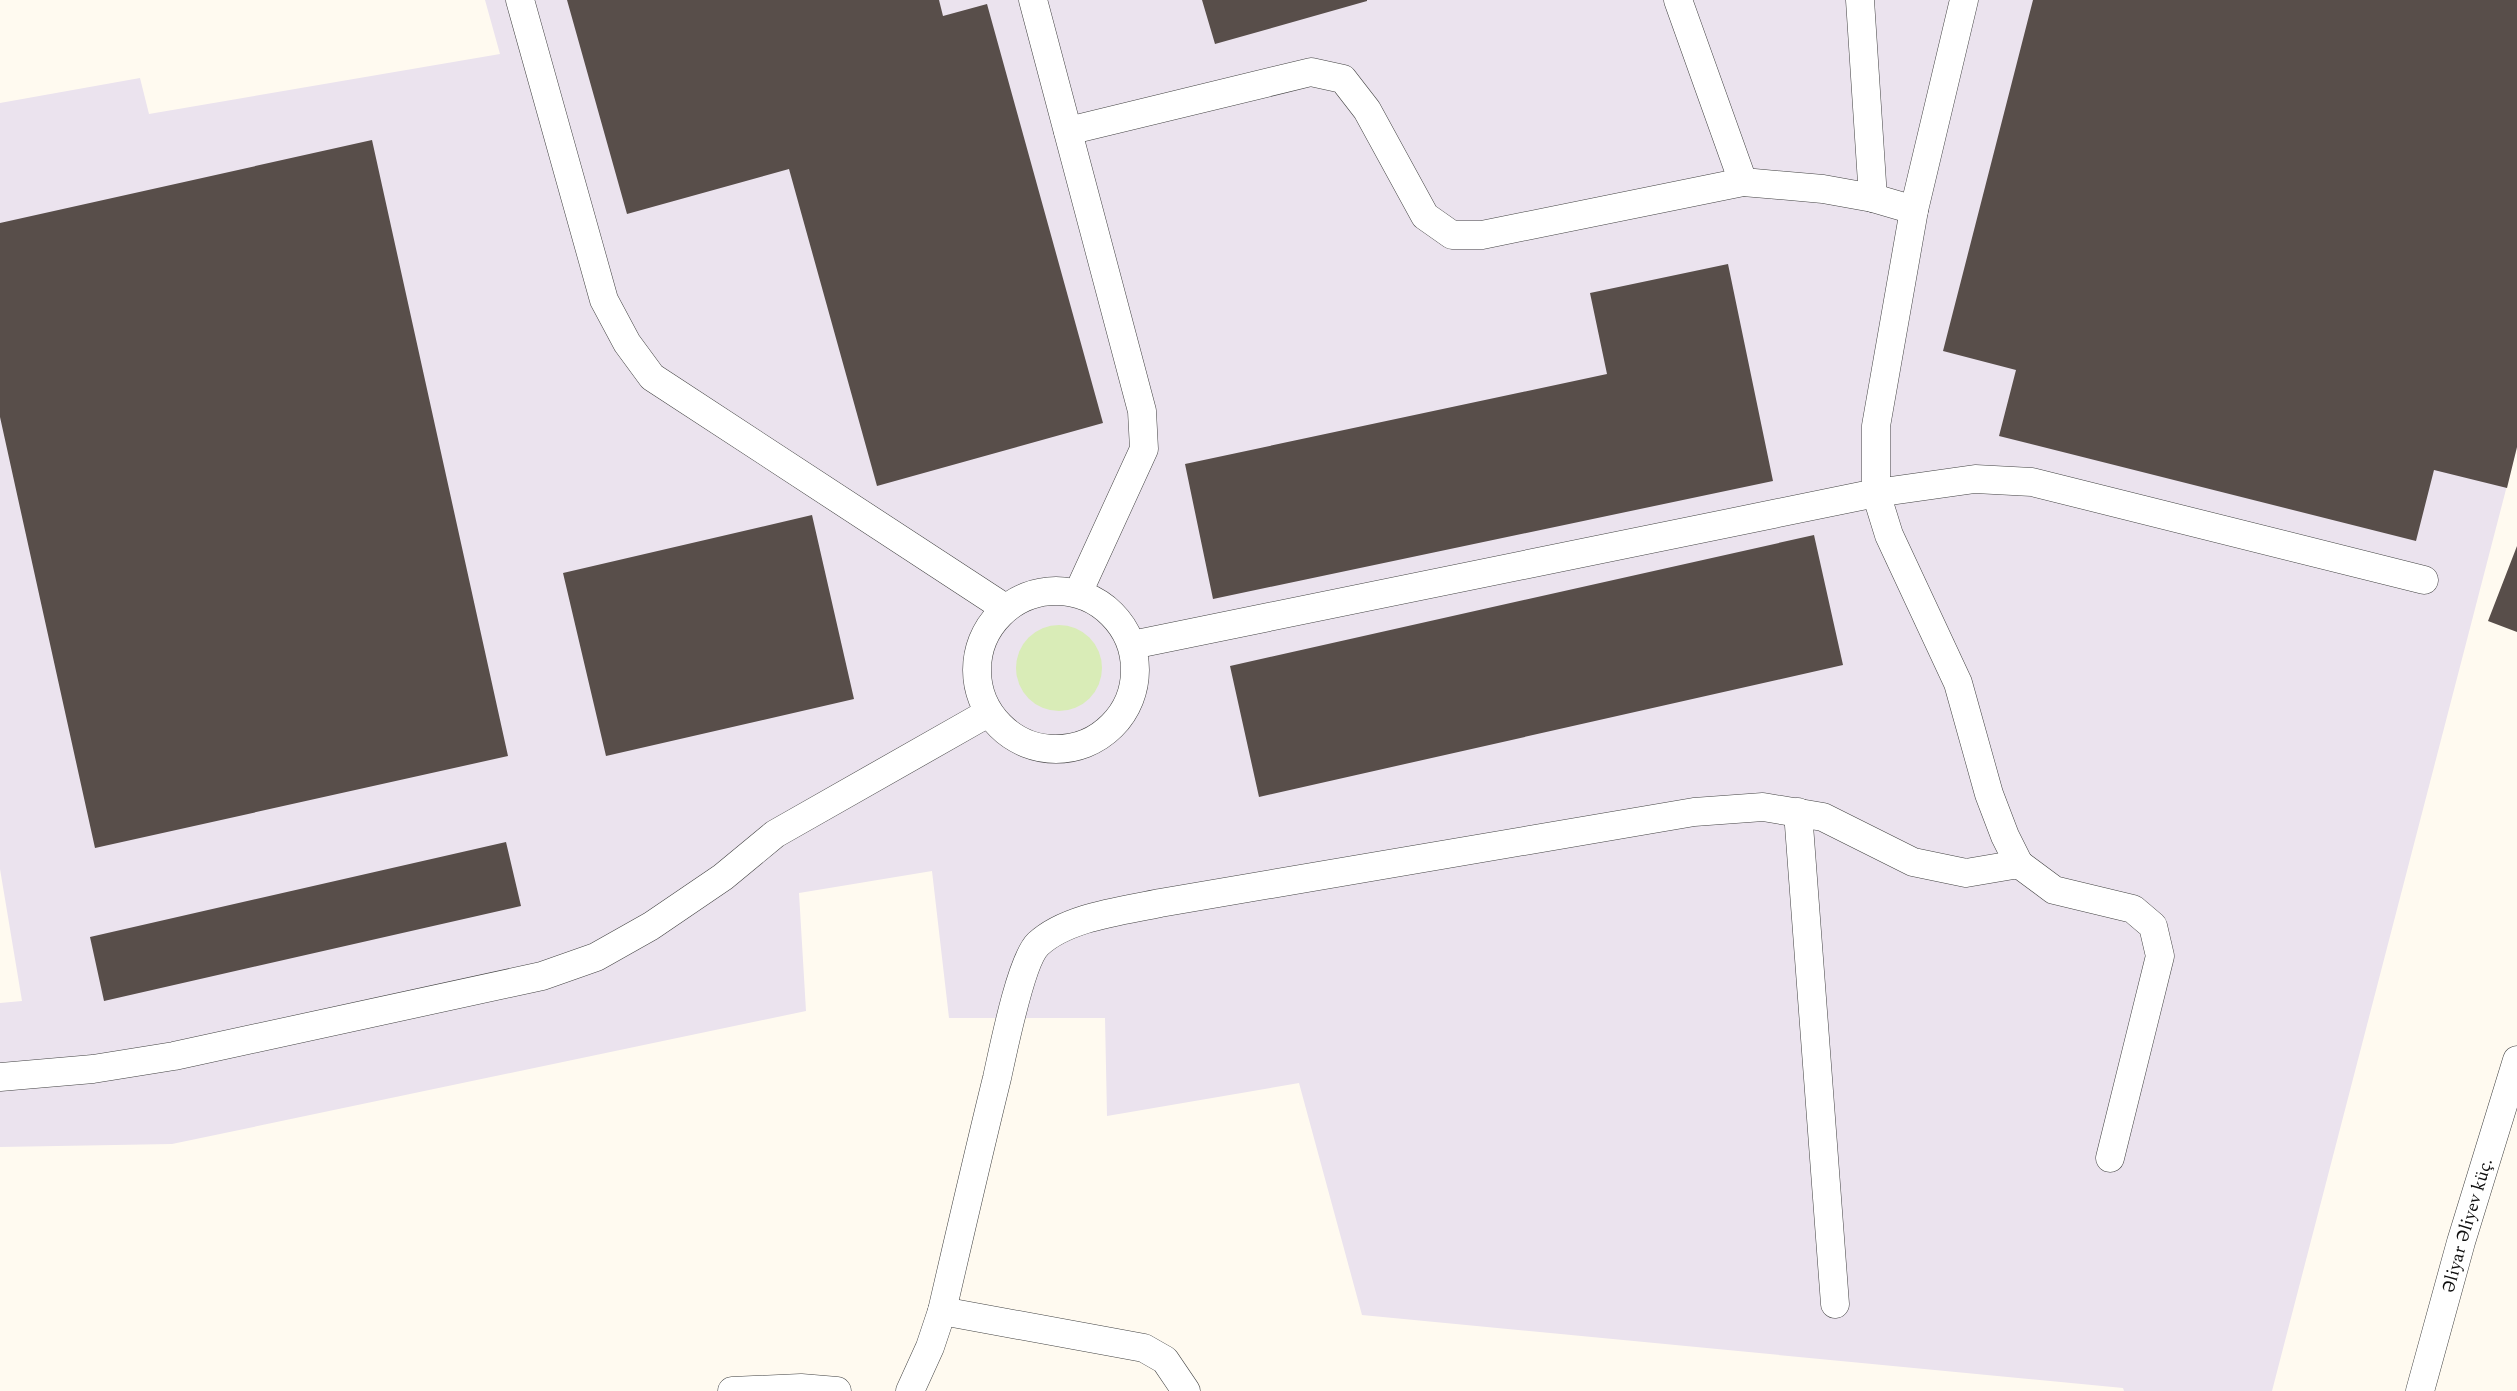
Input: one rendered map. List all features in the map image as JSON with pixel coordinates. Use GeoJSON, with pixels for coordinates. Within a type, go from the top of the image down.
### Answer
{"type":"FeatureCollection","features":[{"type":"Feature","properties":{"kind":"street"},"geometry":{"type":"LineString","coordinates":[[520,0],[604,300],[627,343],[652,377],[1005,608]]}},
{"type":"Feature","properties":{"kind":"street"},"geometry":{"type":"LineString","coordinates":[[1033,0],[1142,411],[1144,449],[1078,593]]}},
{"type":"Feature","properties":{"kind":"street"},"geometry":{"type":"LineString","coordinates":[[1678,0],[1742,182]]}},
{"type":"Feature","properties":{"kind":"street"},"geometry":{"type":"LineString","coordinates":[[1860,0],[1874,198]]}},
{"type":"Feature","properties":{"kind":"street"},"geometry":{"type":"LineString","coordinates":[[1964,0],[1914,210],[1876,426],[1876,493],[1889,535],[1958,683],[1989,794],[2005,836],[2019,864],[2054,890],[2133,909],[2153,926],[2160,956],[2110,1158]]}},
{"type":"Feature","properties":{"kind":"street"},"geometry":{"type":"LineString","coordinates":[[1068,131],[1311,72],[1342,79],[1367,110],[1425,216],[1452,234],[1482,235],[1742,182],[1823,189],[1874,198],[1914,210]]}},
{"type":"Feature","properties":{"kind":"street"},"geometry":{"type":"LineString","coordinates":[[1132,645],[1876,493],[1975,479],[2032,482],[2424,580]]}},
{"type":"Feature","properties":{"kind":"street"},"geometry":{"type":"LineString","coordinates":[[1040,591],[1078,593],[1112,612],[1132,645],[1135,683],[1120,718],[1090,743],[1052,750],[1016,739],[988,713],[976,676],[980,648],[982,638],[1005,608],[1040,591]]}},
{"type":"Feature","properties":{"kind":"street"},"geometry":{"type":"LineString","coordinates":[[0,1077],[93,1069],[174,1056],[542,976],[596,957],[651,926],[715,882],[775,834],[988,713]]}},
{"type":"Feature","properties":{"kind":"street"},"geometry":{"type":"LineString","coordinates":[[910,1391],[930,1347],[942,1311],[1010,1020],[1029,959],[1037,946],[1051,934],[1112,913],[1160,903],[1694,812],[1763,807],[1823,817],[1913,862],[1966,873],[2019,864]]}},
{"type":"Feature","properties":{"kind":"street"},"geometry":{"type":"LineString","coordinates":[[1798,812],[1836,1304]]}},
{"type":"Feature","properties":{"kind":"street","name":"Əliyar Əliyev küç."},"geometry":{"type":"LineString","coordinates":[[2420,1391],[2461,1242],[2517,1060]]}},
{"type":"Feature","properties":{"kind":"street"},"geometry":{"type":"LineString","coordinates":[[942,1311],[1144,1348],[1165,1360],[1186,1391]]}},
{"type":"Feature","properties":{"kind":"street"},"geometry":{"type":"LineString","coordinates":[[732,1391],[801,1388],[837,1391]]}},
{"type":"Feature","properties":{"kind":"shaded area"},"geometry":{"type":"Polygon","coordinates":[[[485,0],[2517,0],[2517,447],[2272,1391],[2124,1391],[2123,1388],[1362,1315],[1299,1083],[1107,1116],[1105,1018],[949,1018],[932,871],[799,893],[806,1011],[172,1144],[0,1147],[0,1003],[22,1001],[0,869],[0,103],[140,78],[149,114],[500,54],[485,0]]]}},
{"type":"Feature","properties":{"kind":"green space"},"geometry":{"type":"Polygon","coordinates":[[[1051,625],[1067,625],[1076,628],[1090,637],[1099,651],[1102,668],[1099,685],[1090,699],[1076,708],[1067,711],[1051,711],[1035,704],[1023,692],[1016,676],[1016,660],[1023,644],[1035,632],[1051,625]]]}},
{"type":"Feature","properties":{"kind":"building"},"geometry":{"type":"Polygon","coordinates":[[[567,0],[939,0],[943,16],[987,4],[1103,423],[877,486],[789,169],[627,214],[567,0]]]}},
{"type":"Feature","properties":{"kind":"building"},"geometry":{"type":"Polygon","coordinates":[[[1202,0],[1367,0],[1367,1],[1215,44],[1202,0]]]}},
{"type":"Feature","properties":{"kind":"building"},"geometry":{"type":"Polygon","coordinates":[[[2033,0],[2517,0],[2517,447],[2507,488],[2434,470],[2416,541],[1999,436],[2016,370],[1943,351],[2033,0]]]}},
{"type":"Feature","properties":{"kind":"building"},"geometry":{"type":"Polygon","coordinates":[[[372,140],[508,756],[95,848],[0,417],[0,223],[372,140]]]}},
{"type":"Feature","properties":{"kind":"building"},"geometry":{"type":"Polygon","coordinates":[[[1728,264],[1773,481],[1213,599],[1185,464],[1607,374],[1590,293],[1728,264]]]}},
{"type":"Feature","properties":{"kind":"building"},"geometry":{"type":"Polygon","coordinates":[[[812,515],[854,699],[606,756],[563,573],[812,515]]]}},
{"type":"Feature","properties":{"kind":"building"},"geometry":{"type":"Polygon","coordinates":[[[1814,535],[1843,665],[1259,797],[1230,666],[1814,535]]]}},
{"type":"Feature","properties":{"kind":"building"},"geometry":{"type":"Polygon","coordinates":[[[2517,546],[2517,632],[2488,621],[2517,546]]]}},
{"type":"Feature","properties":{"kind":"building"},"geometry":{"type":"Polygon","coordinates":[[[506,842],[521,906],[104,1001],[90,937],[506,842]]]}}]}
